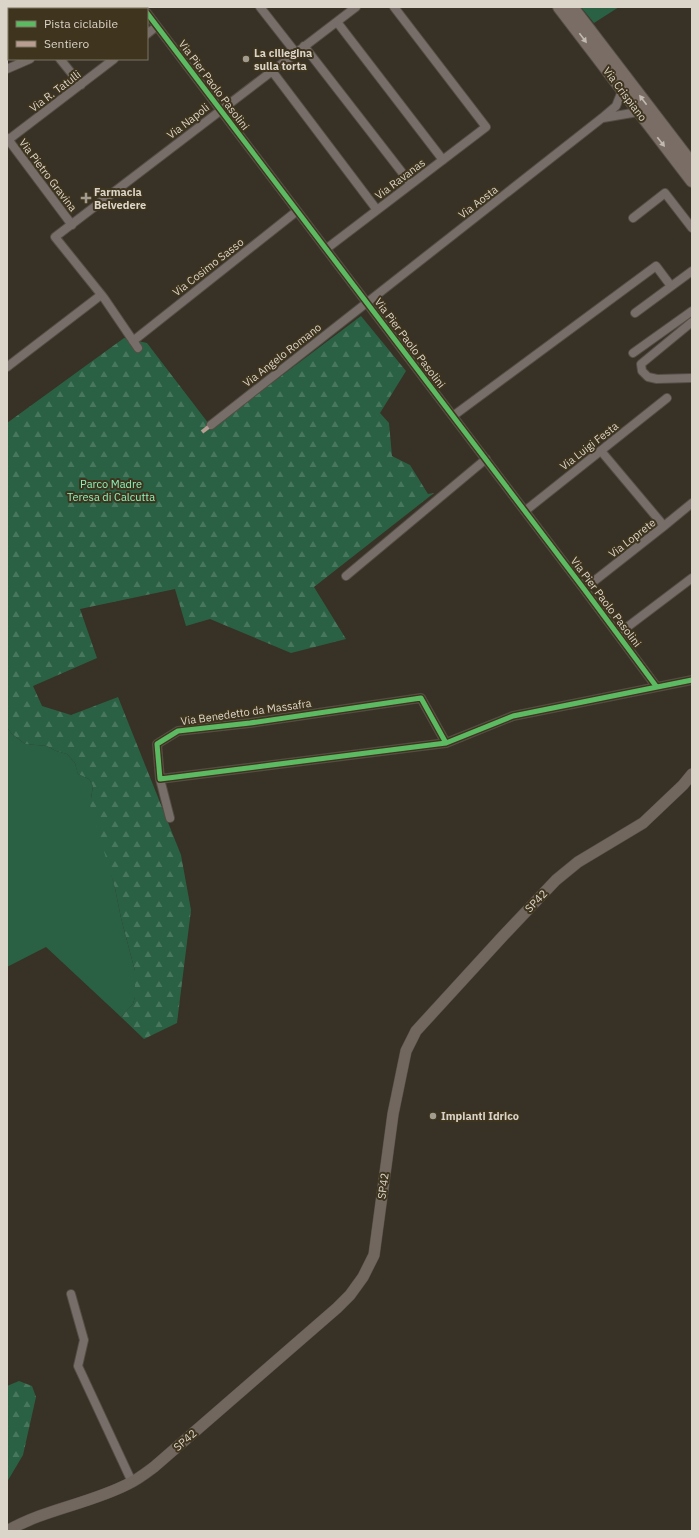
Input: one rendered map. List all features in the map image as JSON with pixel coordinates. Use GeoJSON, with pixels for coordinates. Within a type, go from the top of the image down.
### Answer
{"type":"FeatureCollection","features":[{"type":"Feature","properties":{"kind":"main road","name":"Via Crispiano"},"geometry":{"type":"LineString","coordinates":[[559,7],[692,182]]}},
{"type":"Feature","properties":{"kind":"main road","name":"Via Crispiano"},"geometry":{"type":"LineString","coordinates":[[572,7],[692,164]]}},
{"type":"Feature","properties":{"kind":"main road","name":"SP42"},"geometry":{"type":"LineString","coordinates":[[7,1531],[20,1523],[99,1497],[132,1482],[154,1467],[338,1308],[350,1295],[374,1255],[393,1114],[406,1051],[421,1025],[556,880],[578,862],[643,823],[677,791],[692,774]]}},
{"type":"Feature","properties":{"kind":"street"},"geometry":{"type":"LineString","coordinates":[[260,7],[296,53]]}},
{"type":"Feature","properties":{"kind":"street","name":"Via Napoli"},"geometry":{"type":"LineString","coordinates":[[101,295],[55,237],[356,7]]}},
{"type":"Feature","properties":{"kind":"street","name":"Via Ravanas"},"geometry":{"type":"LineString","coordinates":[[326,249],[486,127],[394,7]]}},
{"type":"Feature","properties":{"kind":"street","name":"Via Pier Paolo Pasolini"},"geometry":{"type":"LineString","coordinates":[[148,14],[486,459],[656,686]]}},
{"type":"Feature","properties":{"kind":"street"},"geometry":{"type":"LineString","coordinates":[[337,22],[443,160]]}},
{"type":"Feature","properties":{"kind":"street"},"geometry":{"type":"LineString","coordinates":[[148,33],[157,26]]}},
{"type":"Feature","properties":{"kind":"street"},"geometry":{"type":"LineString","coordinates":[[304,46],[411,184]]}},
{"type":"Feature","properties":{"kind":"street"},"geometry":{"type":"LineString","coordinates":[[7,69],[28,60]]}},
{"type":"Feature","properties":{"kind":"street"},"geometry":{"type":"LineString","coordinates":[[61,60],[81,85]]}},
{"type":"Feature","properties":{"kind":"street","name":"Via R. Tatulli"},"geometry":{"type":"LineString","coordinates":[[8,139],[113,60]]}},
{"type":"Feature","properties":{"kind":"street"},"geometry":{"type":"LineString","coordinates":[[272,71],[377,210]]}},
{"type":"Feature","properties":{"kind":"street"},"geometry":{"type":"LineString","coordinates":[[602,118],[616,106],[622,90]]}},
{"type":"Feature","properties":{"kind":"street"},"geometry":{"type":"LineString","coordinates":[[602,118],[638,112]]}},
{"type":"Feature","properties":{"kind":"street","name":"Via Aosta"},"geometry":{"type":"LineString","coordinates":[[367,303],[602,118]]}},
{"type":"Feature","properties":{"kind":"street","name":"Via Pietro Gravina"},"geometry":{"type":"LineString","coordinates":[[8,139],[72,225]]}},
{"type":"Feature","properties":{"kind":"street"},"geometry":{"type":"LineString","coordinates":[[633,218],[665,193],[692,228]]}},
{"type":"Feature","properties":{"kind":"street","name":"Via Cosimo Sasso"},"geometry":{"type":"LineString","coordinates":[[133,341],[297,211]]}},
{"type":"Feature","properties":{"kind":"street"},"geometry":{"type":"LineString","coordinates":[[453,416],[656,266],[672,286]]}},
{"type":"Feature","properties":{"kind":"street"},"geometry":{"type":"LineString","coordinates":[[635,313],[692,271]]}},
{"type":"Feature","properties":{"kind":"street"},"geometry":{"type":"LineString","coordinates":[[7,367],[101,295],[138,348]]}},
{"type":"Feature","properties":{"kind":"street","name":"Via Angelo Romano"},"geometry":{"type":"LineString","coordinates":[[211,425],[367,303]]}},
{"type":"Feature","properties":{"kind":"street"},"geometry":{"type":"LineString","coordinates":[[634,353],[692,311]]}},
{"type":"Feature","properties":{"kind":"street"},"geometry":{"type":"LineString","coordinates":[[692,322],[641,364],[642,371],[648,377],[657,379],[692,378]]}},
{"type":"Feature","properties":{"kind":"street","name":"Via Luigi Festa"},"geometry":{"type":"LineString","coordinates":[[525,511],[667,398]]}},
{"type":"Feature","properties":{"kind":"street"},"geometry":{"type":"LineString","coordinates":[[601,451],[664,526]]}},
{"type":"Feature","properties":{"kind":"street"},"geometry":{"type":"LineString","coordinates":[[346,576],[486,459]]}},
{"type":"Feature","properties":{"kind":"street","name":"Via Loprete"},"geometry":{"type":"LineString","coordinates":[[584,589],[692,503]]}},
{"type":"Feature","properties":{"kind":"street"},"geometry":{"type":"LineString","coordinates":[[618,634],[692,578]]}},
{"type":"Feature","properties":{"kind":"street"},"geometry":{"type":"LineString","coordinates":[[160,779],[446,742],[513,716],[656,686],[692,680]]}},
{"type":"Feature","properties":{"kind":"street","name":"Via Benedetto da Massafra"},"geometry":{"type":"LineString","coordinates":[[170,818],[160,779],[156,744],[178,731],[250,723],[421,698],[446,742]]}},
{"type":"Feature","properties":{"kind":"street"},"geometry":{"type":"LineString","coordinates":[[71,1294],[84,1340],[78,1366],[132,1482]]}},
{"type":"Feature","properties":{"kind":"green space"},"geometry":{"type":"Polygon","coordinates":[[[581,7],[619,7],[594,23],[581,7]]]}},
{"type":"Feature","properties":{"kind":"green space","name":"Parco Madre Teresa di Calcutta"},"geometry":{"type":"Polygon","coordinates":[[[361,316],[406,371],[380,413],[389,423],[392,456],[410,465],[428,494],[434,493],[314,587],[346,639],[291,653],[210,619],[186,626],[175,589],[80,609],[97,658],[33,686],[42,706],[71,715],[118,697],[181,855],[191,910],[177,1023],[144,1039],[121,1017],[133,1004],[135,997],[135,971],[115,888],[90,805],[93,786],[89,779],[78,774],[75,763],[67,754],[56,751],[47,746],[25,744],[11,733],[7,727],[7,423],[124,338],[147,343],[212,428],[361,316]]]}},
{"type":"Feature","properties":{"kind":"green space"},"geometry":{"type":"Polygon","coordinates":[[[7,727],[11,733],[25,744],[47,746],[56,751],[67,754],[75,763],[78,774],[89,779],[93,786],[91,798],[135,971],[135,997],[133,1004],[121,1017],[46,947],[7,967],[7,727]]]}},
{"type":"Feature","properties":{"kind":"green space"},"geometry":{"type":"Polygon","coordinates":[[[19,1381],[32,1386],[36,1397],[23,1455],[7,1482],[7,1386],[19,1381]]]}},
{"type":"Feature","properties":{"kind":"marked path"},"geometry":{"type":"LineString","coordinates":[[202,432],[211,425]]}},
{"type":"Feature","properties":{"kind":"cycle path"},"geometry":{"type":"LineString","coordinates":[[148,14],[656,686]]}},
{"type":"Feature","properties":{"kind":"cycle path"},"geometry":{"type":"LineString","coordinates":[[446,743],[421,698],[250,723],[178,731],[157,744],[160,779],[446,743],[513,716],[692,680]]}},
{"type":"Feature","properties":{"kind":"place","name":"La ciliegina sulla torta"},"geometry":{"type":"Point","coordinates":[246,59]}},
{"type":"Feature","properties":{"kind":"place","name":"Farmacia Belvedere"},"geometry":{"type":"Point","coordinates":[86,198]}},
{"type":"Feature","properties":{"kind":"place","name":"Impianti Idrico"},"geometry":{"type":"Point","coordinates":[433,1116]}}]}
